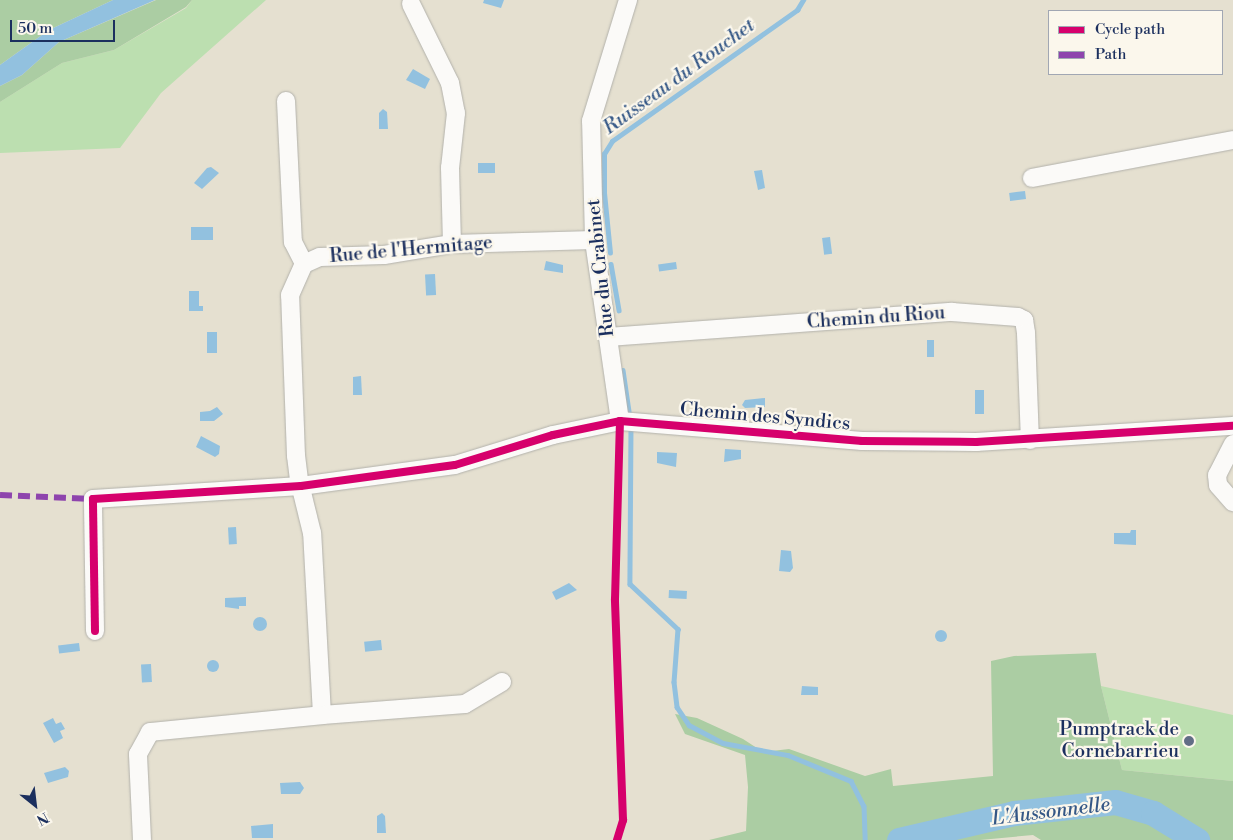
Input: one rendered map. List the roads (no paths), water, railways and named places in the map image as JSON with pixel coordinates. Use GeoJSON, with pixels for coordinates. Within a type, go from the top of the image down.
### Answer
{"type":"FeatureCollection","features":[{"type":"Feature","properties":{"kind":"street","name":"Rue du Crabinet"},"geometry":{"type":"LineString","coordinates":[[627,422],[608,337],[594,240],[591,121],[628,0]]}},
{"type":"Feature","properties":{"kind":"street"},"geometry":{"type":"LineString","coordinates":[[410,4],[450,83],[456,113],[450,168],[452,244]]}},
{"type":"Feature","properties":{"kind":"street"},"geometry":{"type":"LineString","coordinates":[[286,102],[293,242],[304,264]]}},
{"type":"Feature","properties":{"kind":"street"},"geometry":{"type":"LineString","coordinates":[[1032,178],[1233,140]]}},
{"type":"Feature","properties":{"kind":"street","name":"Rue de l'Hermitage"},"geometry":{"type":"LineString","coordinates":[[322,714],[312,533],[296,456],[290,296],[304,264],[320,257],[384,254],[452,244],[594,240]]}},
{"type":"Feature","properties":{"kind":"street","name":"Chemin du Riou"},"geometry":{"type":"LineString","coordinates":[[608,337],[952,312],[1018,317],[1024,320],[1026,333],[1030,440]]}},
{"type":"Feature","properties":{"kind":"street","name":"Chemin des Syndics"},"geometry":{"type":"LineString","coordinates":[[95,631],[93,499],[301,486],[455,465],[553,435],[627,422],[862,441],[1030,440],[1233,426]]}},
{"type":"Feature","properties":{"kind":"street"},"geometry":{"type":"LineString","coordinates":[[1233,444],[1217,475],[1218,485],[1233,502]]}},
{"type":"Feature","properties":{"kind":"street"},"geometry":{"type":"LineString","coordinates":[[142,840],[138,754],[150,732],[322,714],[465,704],[502,682]]}},
{"type":"Feature","properties":{"kind":"water"},"geometry":{"type":"Polygon","coordinates":[[[113,0],[155,0],[59,42],[22,75],[0,86],[0,65],[49,30],[113,0]]]}},
{"type":"Feature","properties":{"kind":"water"},"geometry":{"type":"Polygon","coordinates":[[[484,0],[504,0],[501,8],[483,3],[484,0]]]}},
{"type":"Feature","properties":{"kind":"water"},"geometry":{"type":"Polygon","coordinates":[[[413,69],[430,79],[425,89],[406,80],[413,69]]]}},
{"type":"Feature","properties":{"kind":"water"},"geometry":{"type":"Polygon","coordinates":[[[383,109],[387,112],[388,129],[379,129],[379,113],[383,109]]]}},
{"type":"Feature","properties":{"kind":"water"},"geometry":{"type":"Polygon","coordinates":[[[478,163],[495,163],[495,173],[478,173],[478,163]]]}},
{"type":"Feature","properties":{"kind":"water"},"geometry":{"type":"Polygon","coordinates":[[[211,167],[219,173],[202,189],[194,183],[207,168],[211,167]]]}},
{"type":"Feature","properties":{"kind":"water"},"geometry":{"type":"Polygon","coordinates":[[[762,170],[765,188],[758,190],[754,171],[762,170]]]}},
{"type":"Feature","properties":{"kind":"water"},"geometry":{"type":"Polygon","coordinates":[[[1025,191],[1026,199],[1010,201],[1009,193],[1025,191]]]}},
{"type":"Feature","properties":{"kind":"water"},"geometry":{"type":"Polygon","coordinates":[[[191,227],[213,227],[213,240],[191,240],[191,227]]]}},
{"type":"Feature","properties":{"kind":"water"},"geometry":{"type":"Polygon","coordinates":[[[830,237],[832,254],[824,255],[822,238],[830,237]]]}},
{"type":"Feature","properties":{"kind":"water"},"geometry":{"type":"Polygon","coordinates":[[[546,261],[563,265],[563,273],[544,270],[546,261]]]}},
{"type":"Feature","properties":{"kind":"water"},"geometry":{"type":"Polygon","coordinates":[[[676,262],[677,269],[659,271],[658,265],[676,262]]]}},
{"type":"Feature","properties":{"kind":"water"},"geometry":{"type":"Polygon","coordinates":[[[435,274],[436,295],[426,295],[425,275],[435,274]]]}},
{"type":"Feature","properties":{"kind":"water"},"geometry":{"type":"Polygon","coordinates":[[[189,291],[199,291],[199,306],[203,306],[203,311],[189,311],[189,291]]]}},
{"type":"Feature","properties":{"kind":"water"},"geometry":{"type":"Polygon","coordinates":[[[207,332],[217,332],[217,353],[207,353],[207,332]]]}},
{"type":"Feature","properties":{"kind":"water"},"geometry":{"type":"Polygon","coordinates":[[[927,340],[934,340],[934,357],[927,357],[927,340]]]}},
{"type":"Feature","properties":{"kind":"water"},"geometry":{"type":"Polygon","coordinates":[[[361,376],[362,395],[353,395],[353,377],[361,376]]]}},
{"type":"Feature","properties":{"kind":"water"},"geometry":{"type":"Polygon","coordinates":[[[975,390],[984,390],[984,414],[975,414],[975,390]]]}},
{"type":"Feature","properties":{"kind":"water"},"geometry":{"type":"Polygon","coordinates":[[[765,398],[765,407],[745,408],[742,405],[745,400],[765,398]]]}},
{"type":"Feature","properties":{"kind":"water"},"geometry":{"type":"Polygon","coordinates":[[[217,407],[223,414],[214,421],[200,421],[200,412],[210,411],[217,407]]]}},
{"type":"Feature","properties":{"kind":"water"},"geometry":{"type":"Polygon","coordinates":[[[201,436],[220,446],[219,454],[215,457],[196,447],[201,436]]]}},
{"type":"Feature","properties":{"kind":"water"},"geometry":{"type":"Polygon","coordinates":[[[725,449],[741,450],[741,459],[724,462],[725,449]]]}},
{"type":"Feature","properties":{"kind":"water"},"geometry":{"type":"Polygon","coordinates":[[[657,452],[677,453],[676,467],[657,463],[657,452]]]}},
{"type":"Feature","properties":{"kind":"water"},"geometry":{"type":"Polygon","coordinates":[[[228,527],[236,527],[237,544],[229,544],[228,527]]]}},
{"type":"Feature","properties":{"kind":"water"},"geometry":{"type":"Polygon","coordinates":[[[1131,530],[1136,530],[1136,545],[1114,544],[1114,533],[1130,533],[1131,530]]]}},
{"type":"Feature","properties":{"kind":"water"},"geometry":{"type":"Polygon","coordinates":[[[781,550],[791,551],[793,568],[790,572],[779,571],[781,550]]]}},
{"type":"Feature","properties":{"kind":"water"},"geometry":{"type":"Polygon","coordinates":[[[569,583],[577,590],[556,600],[552,592],[569,583]]]}},
{"type":"Feature","properties":{"kind":"water"},"geometry":{"type":"Polygon","coordinates":[[[669,590],[687,591],[687,599],[669,598],[669,590]]]}},
{"type":"Feature","properties":{"kind":"water"},"geometry":{"type":"Polygon","coordinates":[[[246,597],[246,606],[239,606],[239,609],[225,607],[225,598],[246,597]]]}},
{"type":"Feature","properties":{"kind":"water"},"geometry":{"type":"Polygon","coordinates":[[[260,617],[265,619],[267,624],[265,629],[260,631],[255,629],[253,624],[255,619],[260,617]]]}},
{"type":"Feature","properties":{"kind":"water"},"geometry":{"type":"Polygon","coordinates":[[[941,630],[947,636],[941,642],[935,636],[941,630]]]}},
{"type":"Feature","properties":{"kind":"water"},"geometry":{"type":"Polygon","coordinates":[[[381,640],[382,650],[365,652],[364,642],[381,640]]]}},
{"type":"Feature","properties":{"kind":"water"},"geometry":{"type":"Polygon","coordinates":[[[79,643],[80,651],[59,653],[58,646],[79,643]]]}},
{"type":"Feature","properties":{"kind":"water"},"geometry":{"type":"Polygon","coordinates":[[[213,660],[219,666],[213,672],[207,666],[213,660]]]}},
{"type":"Feature","properties":{"kind":"water"},"geometry":{"type":"Polygon","coordinates":[[[151,664],[152,682],[142,682],[141,665],[151,664]]]}},
{"type":"Feature","properties":{"kind":"water"},"geometry":{"type":"Polygon","coordinates":[[[802,686],[818,687],[818,695],[801,695],[802,686]]]}},
{"type":"Feature","properties":{"kind":"water"},"geometry":{"type":"Polygon","coordinates":[[[53,718],[56,724],[61,722],[65,729],[60,731],[63,738],[54,743],[43,723],[53,718]]]}},
{"type":"Feature","properties":{"kind":"water"},"geometry":{"type":"Polygon","coordinates":[[[65,767],[69,771],[68,777],[48,783],[44,773],[65,767]]]}},
{"type":"Feature","properties":{"kind":"water"},"geometry":{"type":"Polygon","coordinates":[[[300,782],[304,788],[300,794],[281,794],[280,783],[300,782]]]}},
{"type":"Feature","properties":{"kind":"water"},"geometry":{"type":"Polygon","coordinates":[[[382,813],[385,816],[386,833],[377,833],[377,816],[382,813]]]}},
{"type":"Feature","properties":{"kind":"water"},"geometry":{"type":"Polygon","coordinates":[[[273,824],[273,838],[252,838],[251,826],[273,824]]]}},
{"type":"Feature","properties":{"kind":"waterway","name":"Ruisseau du Rouchet"},"geometry":{"type":"LineString","coordinates":[[610,253],[604,193],[604,154],[612,141],[797,10],[803,0]]}},
{"type":"Feature","properties":{"kind":"waterway","name":"Ruisseau du Rouchet"},"geometry":{"type":"LineString","coordinates":[[611,264],[619,310]]}},
{"type":"Feature","properties":{"kind":"waterway","name":"Ruisseau du Rouchet"},"geometry":{"type":"LineString","coordinates":[[623,370],[630,418]]}},
{"type":"Feature","properties":{"kind":"waterway","name":"Ruisseau du Rouchet"},"geometry":{"type":"LineString","coordinates":[[631,426],[630,584],[678,629],[674,682],[677,707],[689,725],[723,743],[788,755],[851,781],[864,806],[865,840]]}},
{"type":"Feature","properties":{"kind":"waterway","name":"L'Aussonnelle"},"geometry":{"type":"LineString","coordinates":[[899,840],[1014,813],[1115,802],[1153,813],[1197,840]]}},
{"type":"Feature","properties":{"kind":"place","name":"Pumptrack de Cornebarrieu"},"geometry":{"type":"Point","coordinates":[1189,741]}}]}
